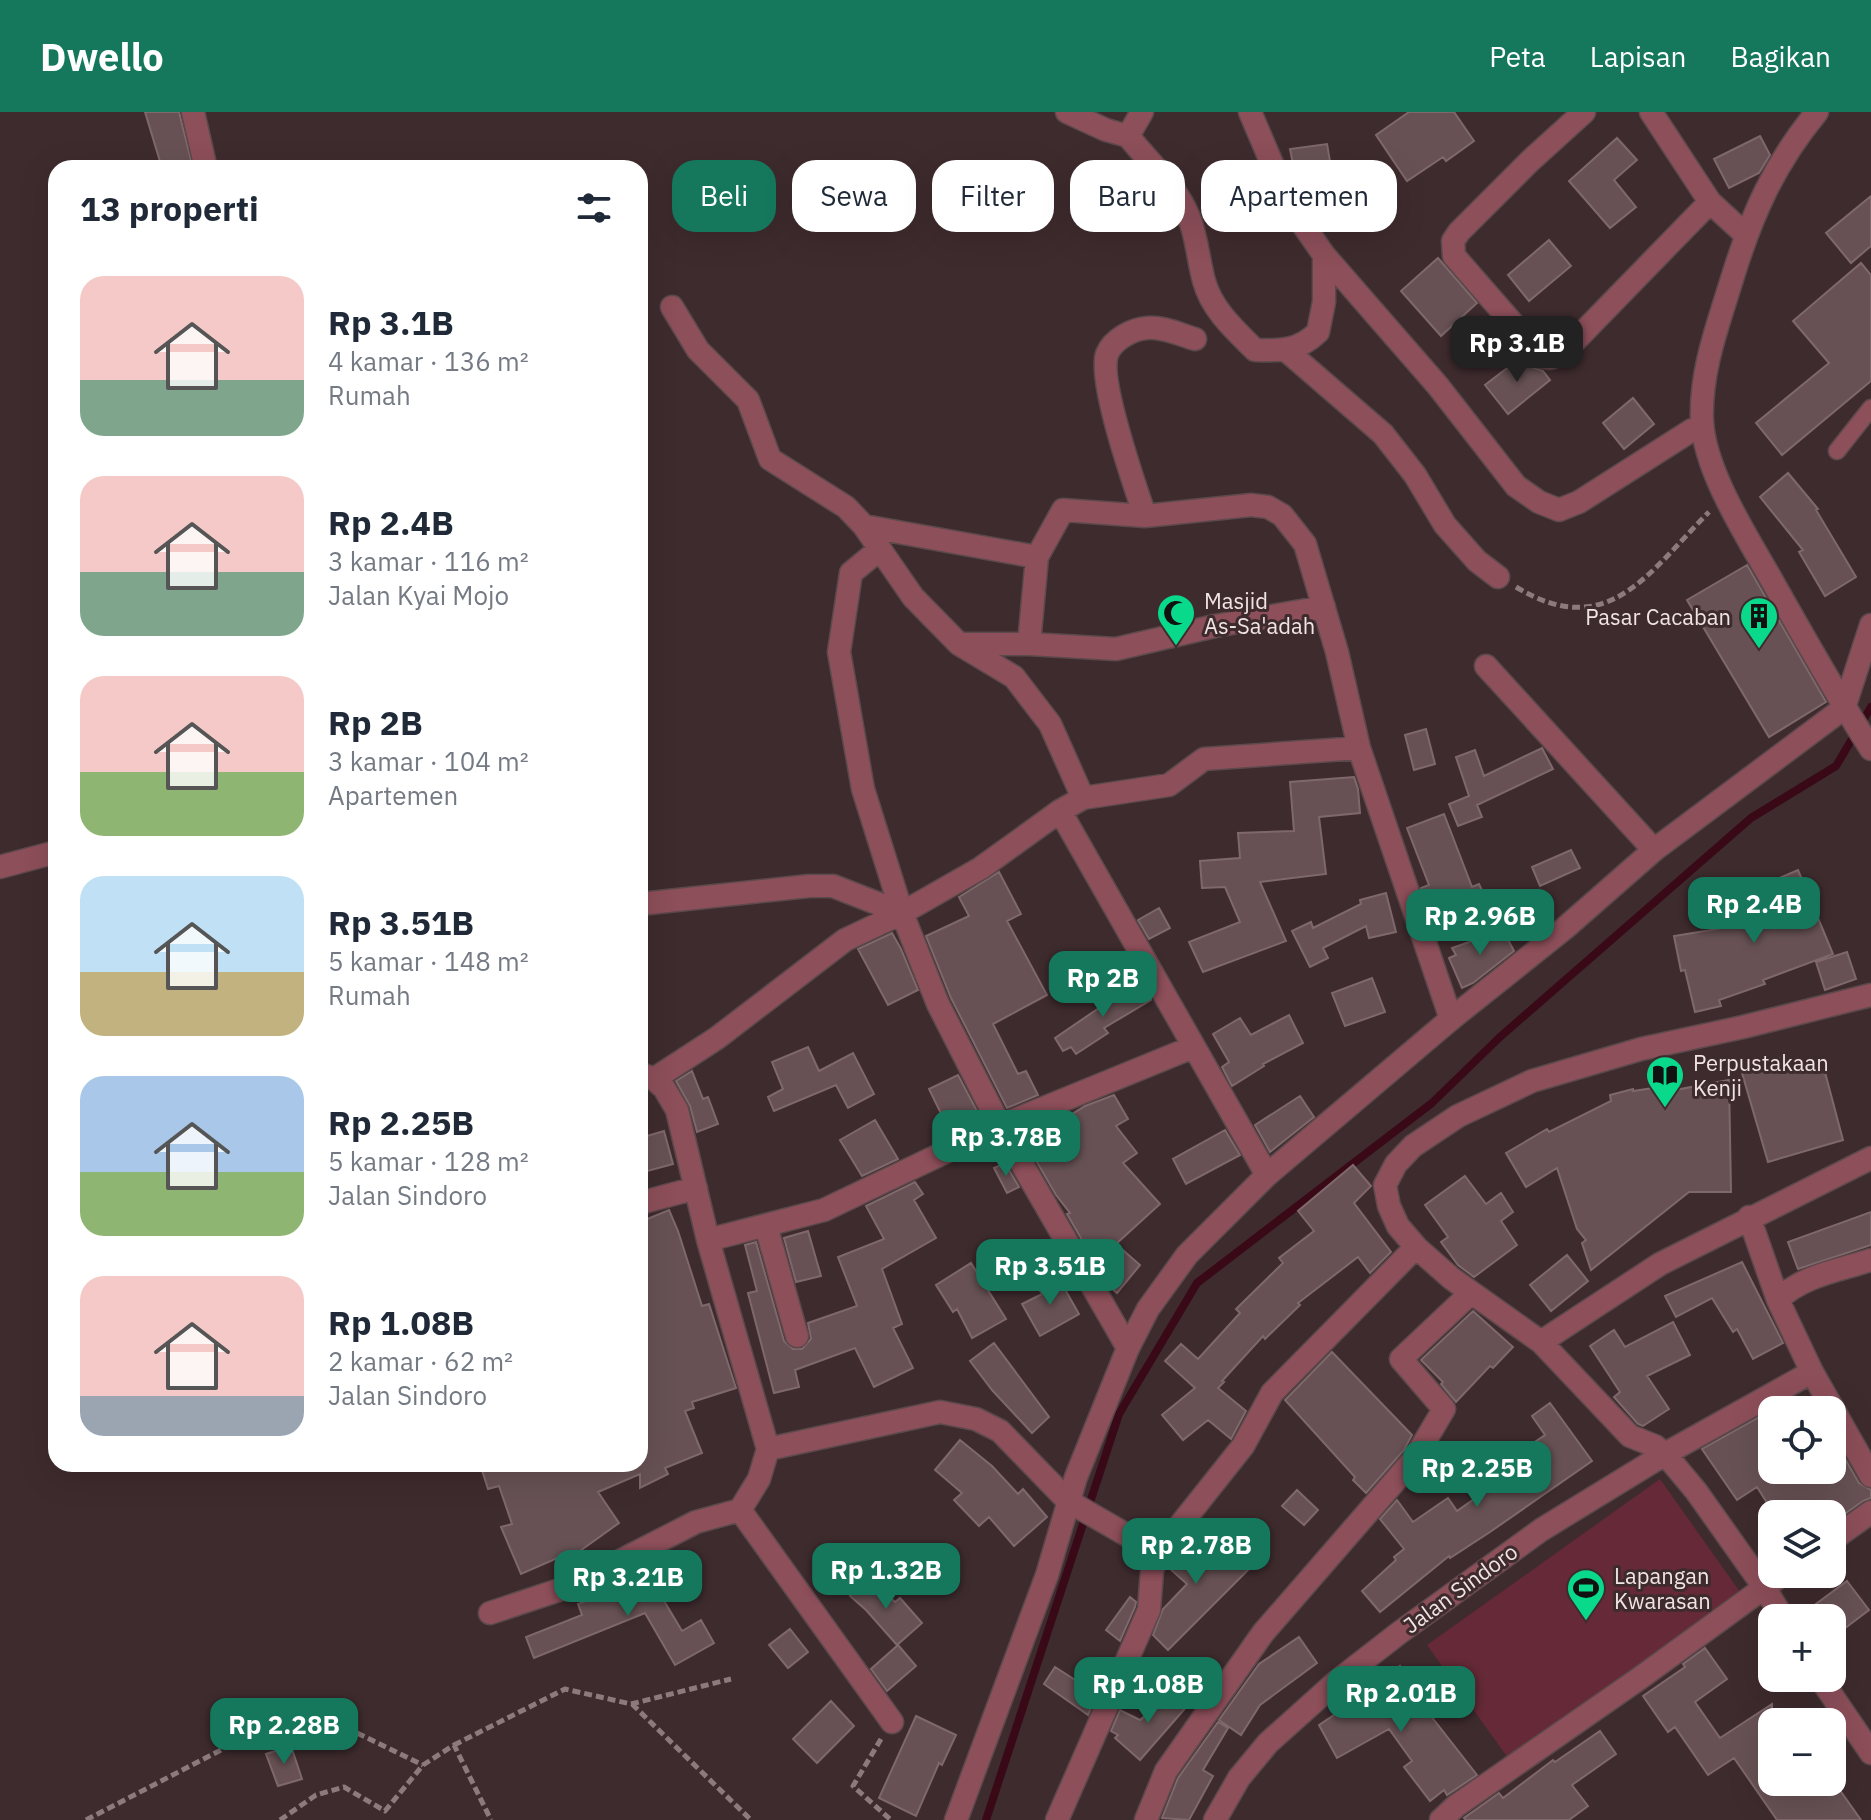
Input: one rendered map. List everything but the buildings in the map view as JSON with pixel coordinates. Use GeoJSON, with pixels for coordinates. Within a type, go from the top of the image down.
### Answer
{"type":"FeatureCollection","features":[{"type":"Feature","properties":{"kind":"street"},"geometry":{"type":"LineString","coordinates":[[193,112],[204,160]]}},
{"type":"Feature","properties":{"kind":"street"},"geometry":{"type":"LineString","coordinates":[[1067,112],[1106,130],[1128,136],[1180,200],[1194,234],[1204,283],[1212,301],[1225,320],[1255,350],[1287,351],[1314,336],[1322,323],[1324,255]]}},
{"type":"Feature","properties":{"kind":"street"},"geometry":{"type":"LineString","coordinates":[[1128,136],[1142,112]]}},
{"type":"Feature","properties":{"kind":"street"},"geometry":{"type":"LineString","coordinates":[[1250,112],[1290,206],[1324,255],[1438,386],[1516,486],[1539,502],[1559,510],[1579,502],[1692,430]]}},
{"type":"Feature","properties":{"kind":"street"},"geometry":{"type":"LineString","coordinates":[[1584,112],[1530,161],[1453,241],[1454,256],[1542,357],[1551,358],[1564,352],[1710,202]]}},
{"type":"Feature","properties":{"kind":"street"},"geometry":{"type":"LineString","coordinates":[[1651,112],[1710,202],[1746,235]]}},
{"type":"Feature","properties":{"kind":"street"},"geometry":{"type":"LineString","coordinates":[[1817,112],[1777,167],[1746,235],[1707,361],[1702,424],[1724,496],[1871,749]]}},
{"type":"Feature","properties":{"kind":"street"},"geometry":{"type":"LineString","coordinates":[[672,307],[698,350],[748,400],[770,459],[846,507],[864,526],[913,597],[959,644],[1014,677],[1050,724],[1083,798]]}},
{"type":"Feature","properties":{"kind":"street"},"geometry":{"type":"LineString","coordinates":[[1145,516],[1123,453],[1106,370],[1108,352],[1119,339],[1134,330],[1151,327],[1195,339]]}},
{"type":"Feature","properties":{"kind":"street"},"geometry":{"type":"LineString","coordinates":[[1287,351],[1383,434],[1415,475],[1445,525],[1477,561],[1498,577]]}},
{"type":"Feature","properties":{"kind":"street"},"geometry":{"type":"LineString","coordinates":[[1029,644],[1037,557],[1063,510],[1145,516],[1251,505],[1268,507],[1282,515],[1305,544],[1337,652],[1359,748],[1451,1019]]}},
{"type":"Feature","properties":{"kind":"street"},"geometry":{"type":"LineString","coordinates":[[864,526],[1037,557]]}},
{"type":"Feature","properties":{"kind":"street"},"geometry":{"type":"LineString","coordinates":[[880,549],[851,573],[839,652],[863,789],[902,913],[938,1004],[1000,1126],[1128,1348]]}},
{"type":"Feature","properties":{"kind":"street"},"geometry":{"type":"LineString","coordinates":[[959,644],[1116,649],[1215,626],[1324,607]]}},
{"type":"Feature","properties":{"kind":"street"},"geometry":{"type":"LineString","coordinates":[[956,1820],[1047,1575],[1080,1508],[1128,1348],[1148,1309],[1181,1264],[1267,1175],[1451,1019],[1565,928],[1654,850],[1847,712],[1871,625]]}},
{"type":"Feature","properties":{"kind":"street"},"geometry":{"type":"LineString","coordinates":[[1486,666],[1654,850]]}},
{"type":"Feature","properties":{"kind":"street"},"geometry":{"type":"LineString","coordinates":[[648,1075],[717,1038],[845,940],[902,913],[981,868],[1083,798],[1169,785],[1204,759],[1359,748]]}},
{"type":"Feature","properties":{"kind":"street"},"geometry":{"type":"LineString","coordinates":[[1060,811],[1267,1175]]}},
{"type":"Feature","properties":{"kind":"street"},"geometry":{"type":"LineString","coordinates":[[0,867],[48,854]]}},
{"type":"Feature","properties":{"kind":"street"},"geometry":{"type":"LineString","coordinates":[[648,903],[833,886],[902,913]]}},
{"type":"Feature","properties":{"kind":"street"},"geometry":{"type":"LineString","coordinates":[[1758,1579],[1696,1491],[1665,1454],[1655,1446],[1630,1436],[1541,1342],[1471,1293],[1416,1247],[1398,1226],[1389,1206],[1385,1185],[1396,1164],[1413,1146],[1458,1116],[1532,1081],[1641,1049],[1871,995]]}},
{"type":"Feature","properties":{"kind":"street"},"geometry":{"type":"LineString","coordinates":[[708,1240],[824,1210],[1000,1126],[1193,1047]]}},
{"type":"Feature","properties":{"kind":"street"},"geometry":{"type":"LineString","coordinates":[[490,1613],[571,1586],[683,1528],[740,1510],[759,1479],[768,1449],[708,1240],[677,1110],[671,1096],[648,1077]]}},
{"type":"Feature","properties":{"kind":"street"},"geometry":{"type":"LineString","coordinates":[[1541,1342],[1660,1264],[1871,1158]]}},
{"type":"Feature","properties":{"kind":"street"},"geometry":{"type":"LineString","coordinates":[[648,1201],[696,1188]]}},
{"type":"Feature","properties":{"kind":"street"},"geometry":{"type":"LineString","coordinates":[[1749,1217],[1778,1300],[1812,1372],[1871,1476]]}},
{"type":"Feature","properties":{"kind":"street"},"geometry":{"type":"LineString","coordinates":[[766,1226],[797,1336]]}},
{"type":"Feature","properties":{"kind":"street"},"geometry":{"type":"LineString","coordinates":[[1057,1820],[1149,1610],[1152,1571],[1158,1553],[1243,1446],[1272,1393],[1416,1247]]}},
{"type":"Feature","properties":{"kind":"street"},"geometry":{"type":"LineString","coordinates":[[1778,1300],[1786,1291],[1807,1280],[1871,1260]]}},
{"type":"Feature","properties":{"kind":"street"},"geometry":{"type":"LineString","coordinates":[[1146,1820],[1166,1771],[1263,1633],[1415,1458],[1444,1409],[1427,1393],[1401,1359],[1471,1293]]}},
{"type":"Feature","properties":{"kind":"street","name":"Jalan Sindoro"},"geometry":{"type":"LineString","coordinates":[[1215,1820],[1239,1778],[1268,1743],[1336,1682],[1541,1530],[1665,1454],[1812,1372]]}},
{"type":"Feature","properties":{"kind":"street"},"geometry":{"type":"LineString","coordinates":[[768,1449],[940,1412],[976,1419],[1000,1431],[1080,1508],[1158,1553]]}},
{"type":"Feature","properties":{"kind":"street"},"geometry":{"type":"LineString","coordinates":[[740,1510],[892,1722]]}},
{"type":"Feature","properties":{"kind":"street"},"geometry":{"type":"LineString","coordinates":[[1846,1530],[1871,1512]]}},
{"type":"Feature","properties":{"kind":"street"},"geometry":{"type":"LineString","coordinates":[[1441,1820],[1511,1766],[1640,1678],[1763,1588]]}},
{"type":"Feature","properties":{"kind":"street"},"geometry":{"type":"LineString","coordinates":[[1830,1692],[1871,1753]]}},
{"type":"Feature","properties":{"kind":"lane"},"geometry":{"type":"LineString","coordinates":[[1837,451],[1871,408]]}},
{"type":"Feature","properties":{"kind":"path"},"geometry":{"type":"LineString","coordinates":[[1498,577],[1537,600],[1581,608],[1607,603],[1627,594],[1724,496]]}},
{"type":"Feature","properties":{"kind":"path"},"geometry":{"type":"LineString","coordinates":[[280,1820],[316,1795],[344,1787],[385,1811],[423,1765],[454,1745],[565,1689],[631,1704],[731,1679]]}},
{"type":"Feature","properties":{"kind":"path"},"geometry":{"type":"LineString","coordinates":[[631,1704],[751,1820]]}},
{"type":"Feature","properties":{"kind":"path"},"geometry":{"type":"LineString","coordinates":[[86,1820],[273,1723],[318,1714],[423,1765]]}},
{"type":"Feature","properties":{"kind":"path"},"geometry":{"type":"LineString","coordinates":[[891,1820],[853,1786],[892,1722]]}},
{"type":"Feature","properties":{"kind":"path"},"geometry":{"type":"LineString","coordinates":[[454,1745],[491,1820]]}},
{"type":"Feature","properties":{"kind":"shaded area","name":"Lapangan Kwarasan"},"geometry":{"type":"Polygon","coordinates":[[[1660,1479],[1745,1599],[1513,1765],[1427,1645],[1660,1479]]]}},
{"type":"Feature","properties":{"kind":"waterway"},"geometry":{"type":"LineString","coordinates":[[986,1820],[1119,1414],[1197,1283],[1432,1103],[1500,1037],[1751,818],[1836,766],[1871,707]]}},
{"type":"Feature","properties":{"kind":"place","name":"Masjid As-Sa'adah"},"geometry":{"type":"Point","coordinates":[1176,647]}},
{"type":"Feature","properties":{"kind":"place","name":"Pasar Cacaban"},"geometry":{"type":"Point","coordinates":[1759,650]}},
{"type":"Feature","properties":{"kind":"place","name":"Perpustakaan Kenji"},"geometry":{"type":"Point","coordinates":[1665,1109]}},
{"type":"Feature","properties":{"kind":"place","name":"Lapangan Kwarasan"},"geometry":{"type":"Point","coordinates":[1586,1622]}}]}
